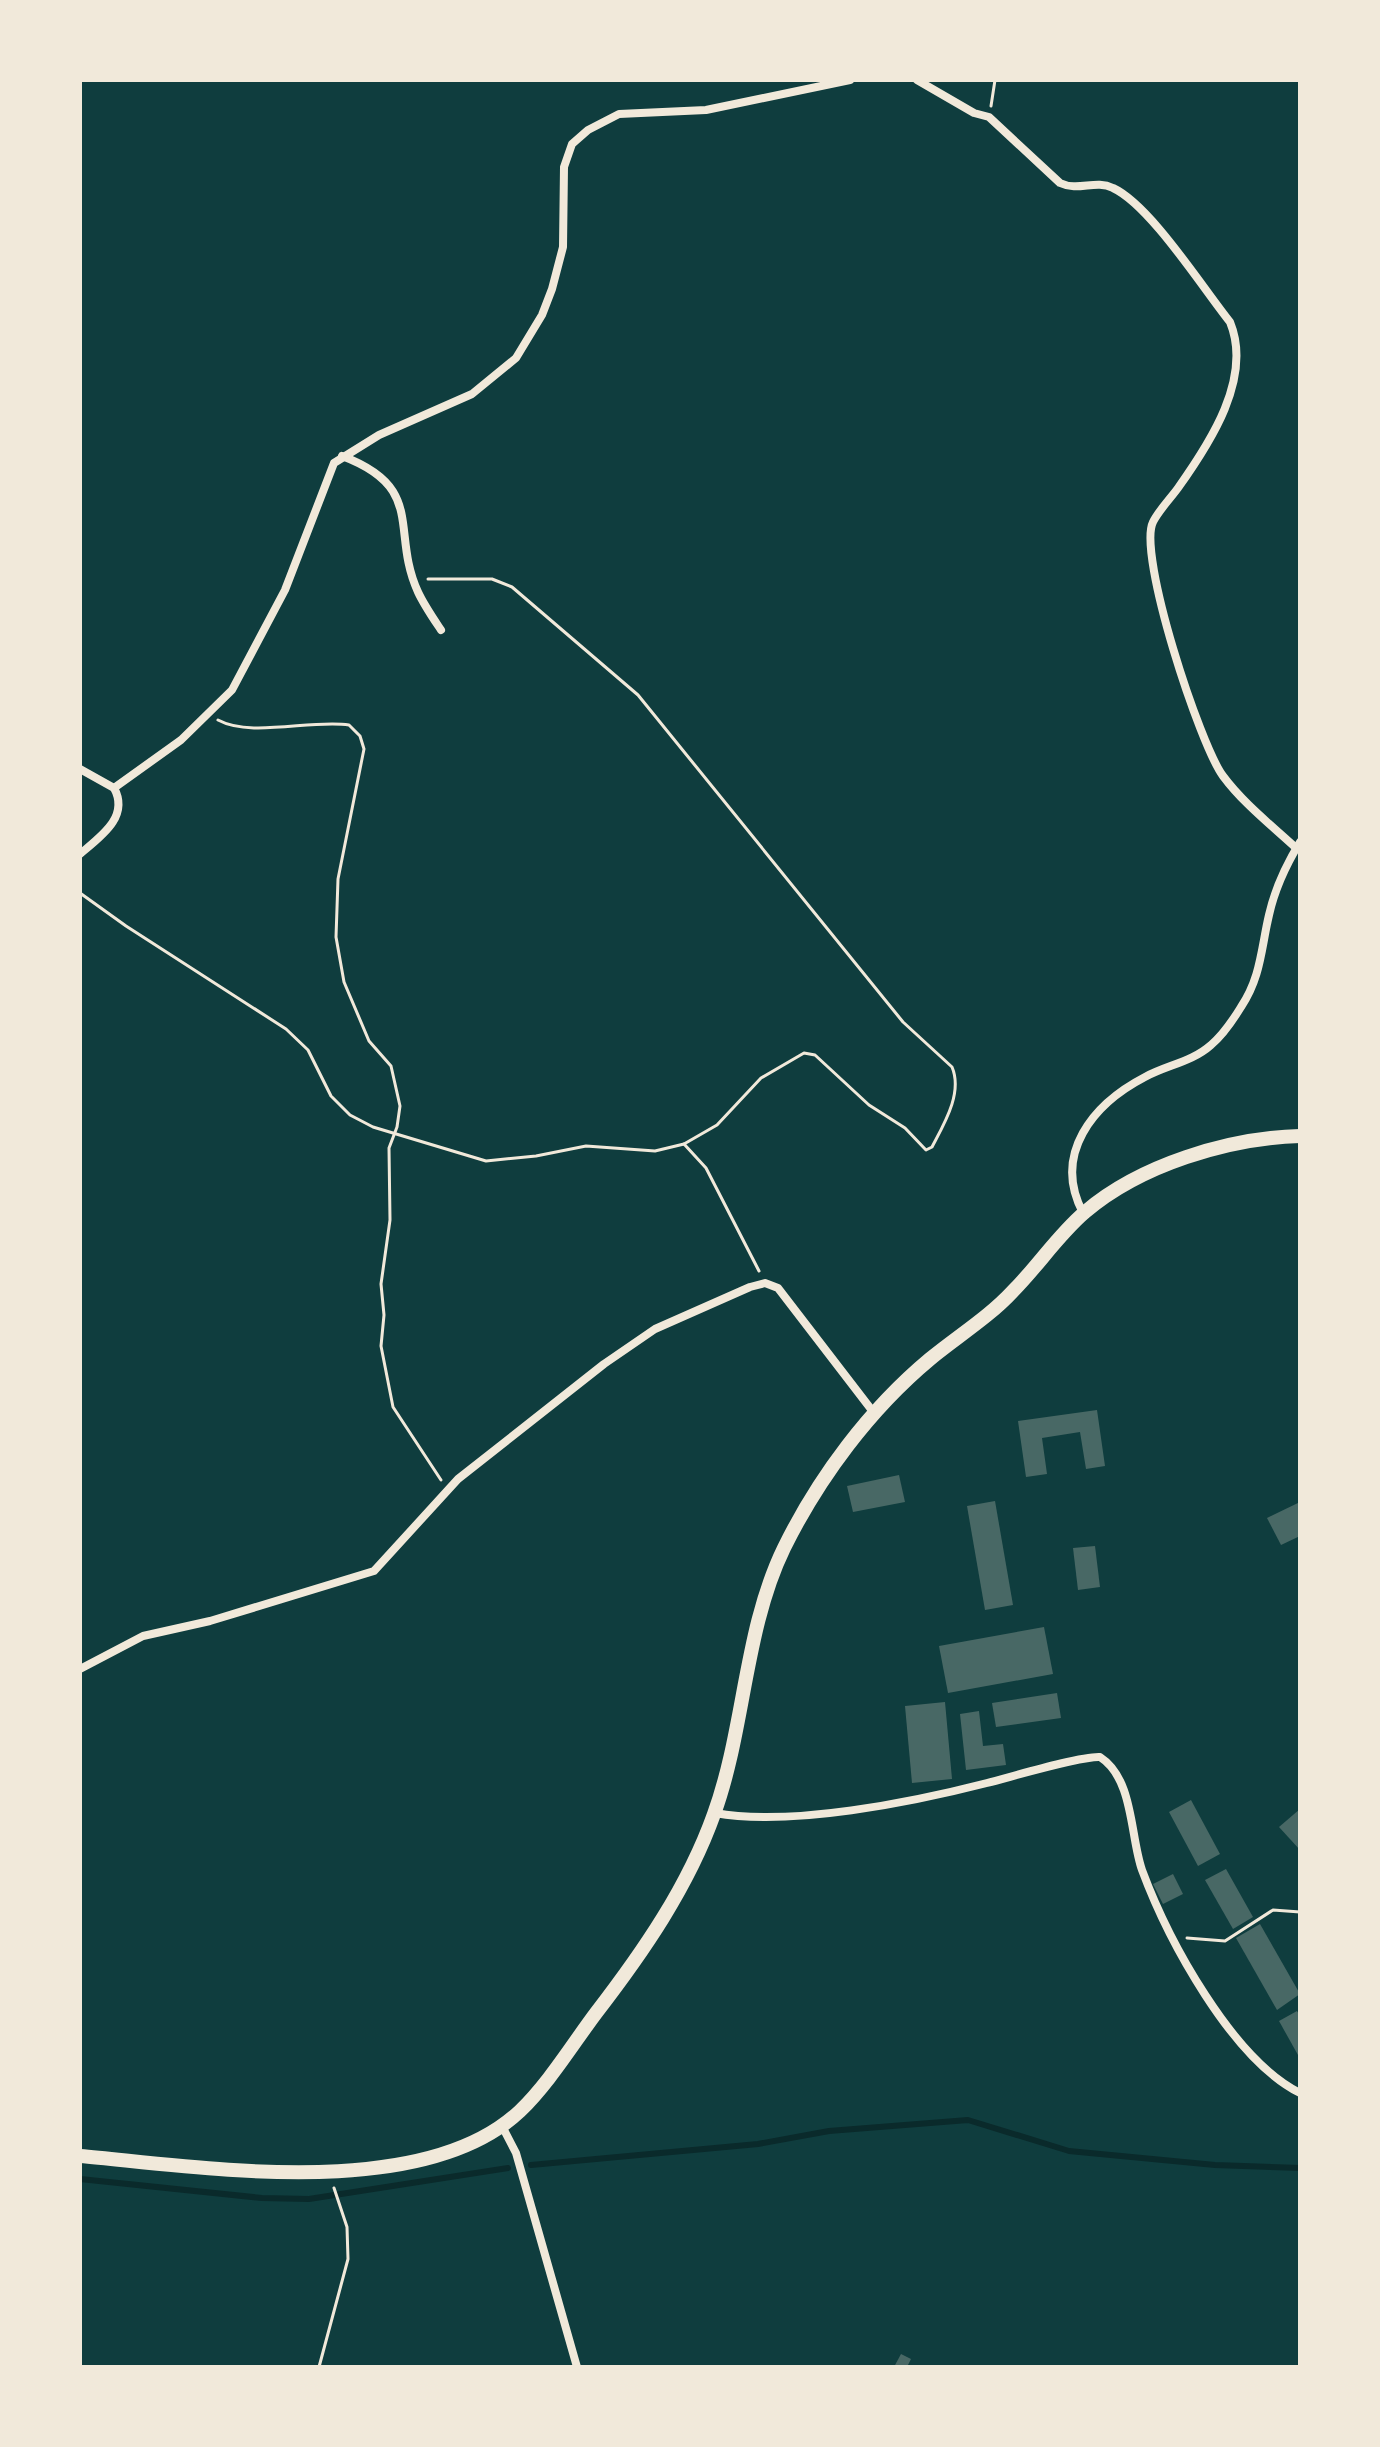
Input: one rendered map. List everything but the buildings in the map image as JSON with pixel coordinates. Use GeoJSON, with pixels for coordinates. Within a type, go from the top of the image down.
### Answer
{"type":"FeatureCollection","features":[{"type":"Feature","properties":{"kind":"street"},"geometry":{"type":"LineString","coordinates":[[114,788],[156,760],[209,715],[232,690],[285,590],[330,472],[342,456],[379,435],[472,394],[516,358],[542,315],[559,261],[566,154],[588,130],[619,114],[706,110],[850,80]]}},
{"type":"Feature","properties":{"kind":"street"},"geometry":{"type":"LineString","coordinates":[[917,80],[974,113],[989,117],[1060,183],[1071,188],[1102,183],[1130,198],[1230,322],[1236,337],[1236,376],[1207,441],[1152,523],[1150,551],[1160,605],[1208,751],[1222,775],[1242,798],[1298,845],[1277,886],[1253,989],[1225,1030],[1194,1057],[1146,1076],[1116,1095],[1081,1129],[1074,1144],[1072,1174],[1076,1199],[1083,1213]]}},
{"type":"Feature","properties":{"kind":"street"},"geometry":{"type":"LineString","coordinates":[[342,456],[375,474],[395,491],[417,592],[441,630]]}},
{"type":"Feature","properties":{"kind":"street"},"geometry":{"type":"LineString","coordinates":[[80,769],[114,788],[120,807],[116,819],[80,854]]}},
{"type":"Feature","properties":{"kind":"street"},"geometry":{"type":"LineString","coordinates":[[80,2156],[265,2172],[317,2172],[422,2161],[480,2140],[502,2126],[521,2110],[539,2087],[659,1924],[688,1873],[715,1813],[773,1574],[813,1499],[874,1413],[930,1359],[1011,1294],[1083,1213],[1142,1177],[1184,1160],[1216,1149],[1300,1136]]}},
{"type":"Feature","properties":{"kind":"street"},"geometry":{"type":"LineString","coordinates":[[80,1669],[143,1636],[210,1621],[374,1571],[403,1543],[447,1490],[517,1431],[655,1329],[765,1283],[778,1288],[874,1413]]}},
{"type":"Feature","properties":{"kind":"street"},"geometry":{"type":"LineString","coordinates":[[715,1813],[743,1818],[847,1809],[965,1789],[1100,1757],[1118,1774],[1142,1868],[1175,1944],[1258,2063],[1277,2082],[1300,2093]]}},
{"type":"Feature","properties":{"kind":"street"},"geometry":{"type":"LineString","coordinates":[[502,2126],[516,2153],[577,2367]]}},
{"type":"Feature","properties":{"kind":"path"},"geometry":{"type":"LineString","coordinates":[[989,117],[995,80]]}},
{"type":"Feature","properties":{"kind":"path"},"geometry":{"type":"LineString","coordinates":[[80,893],[286,1029],[308,1050],[317,1076],[350,1115],[486,1161],[536,1156],[586,1146],[655,1151],[684,1144],[717,1125],[761,1078],[804,1053],[815,1055],[869,1105],[905,1128],[926,1150],[932,1147],[955,1091],[956,1077],[952,1067],[884,999],[638,695],[512,587],[492,579],[414,579]]}},
{"type":"Feature","properties":{"kind":"path"},"geometry":{"type":"LineString","coordinates":[[209,715],[223,723],[281,729],[336,723],[349,725],[360,736],[364,749],[340,869],[336,937],[344,982],[369,1041],[391,1066],[400,1106],[389,1148],[390,1220],[381,1284],[384,1315],[381,1346],[393,1407],[447,1490]]}},
{"type":"Feature","properties":{"kind":"path"},"geometry":{"type":"LineString","coordinates":[[684,1144],[706,1168],[765,1283]]}},
{"type":"Feature","properties":{"kind":"path"},"geometry":{"type":"LineString","coordinates":[[1175,1944],[1190,1936],[1216,1943],[1225,1941],[1273,1910],[1300,1912]]}},
{"type":"Feature","properties":{"kind":"path"},"geometry":{"type":"LineString","coordinates":[[317,2172],[339,2197],[348,2249],[347,2273],[333,2307],[319,2367]]}},
{"type":"Feature","properties":{"kind":"waterway"},"geometry":{"type":"LineString","coordinates":[[531,2165],[758,2144],[829,2131],[968,2120],[1069,2151],[1215,2165],[1300,2168]]}},
{"type":"Feature","properties":{"kind":"waterway"},"geometry":{"type":"LineString","coordinates":[[80,2179],[262,2198],[309,2199],[508,2168]]}}]}
